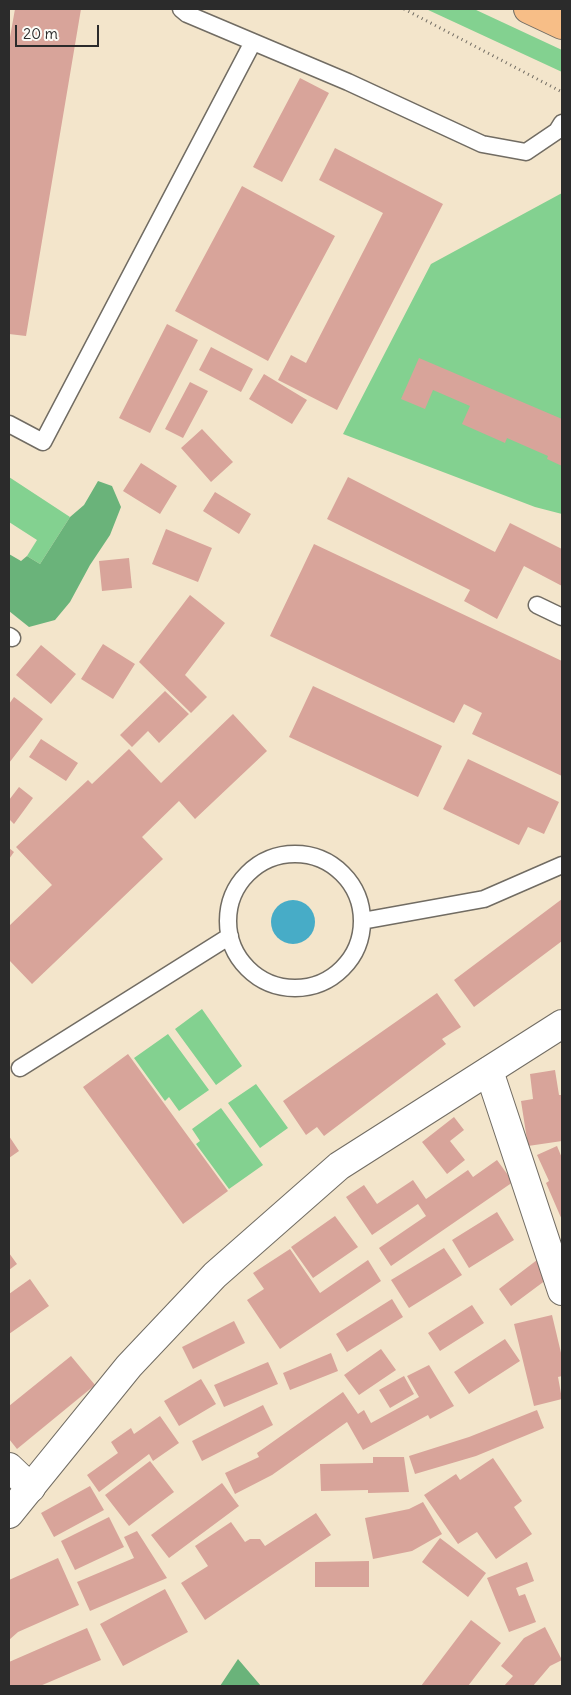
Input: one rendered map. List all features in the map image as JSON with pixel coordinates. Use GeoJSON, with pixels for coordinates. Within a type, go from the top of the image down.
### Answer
{"type":"FeatureCollection","features":[{"type":"Feature","properties":{"kind":"main road"},"geometry":{"type":"LineString","coordinates":[[528,9],[562,25]]}},
{"type":"Feature","properties":{"kind":"street"},"geometry":{"type":"LineString","coordinates":[[9,1514],[128,1366],[216,1275],[339,1166],[562,1024]]}},
{"type":"Feature","properties":{"kind":"street"},"geometry":{"type":"LineString","coordinates":[[489,1071],[562,1291]]}},
{"type":"Feature","properties":{"kind":"street"},"geometry":{"type":"LineString","coordinates":[[9,1467],[30,1488]]}},
{"type":"Feature","properties":{"kind":"lane"},"geometry":{"type":"LineString","coordinates":[[181,9],[187,14],[348,82],[482,144],[526,152],[557,131],[562,123]]}},
{"type":"Feature","properties":{"kind":"lane"},"geometry":{"type":"LineString","coordinates":[[9,424],[43,442],[253,42]]}},
{"type":"Feature","properties":{"kind":"lane"},"geometry":{"type":"LineString","coordinates":[[537,604],[562,617]]}},
{"type":"Feature","properties":{"kind":"lane"},"geometry":{"type":"LineString","coordinates":[[288,854],[319,858],[334,866],[346,877],[360,905],[362,922],[360,937],[354,952],[345,965],[333,976],[318,983],[302,987],[286,987],[270,983],[256,976],[244,965],[235,951],[230,936],[228,920],[230,904],[240,883],[258,865],[272,858],[288,854]]}},
{"type":"Feature","properties":{"kind":"lane"},"geometry":{"type":"LineString","coordinates":[[362,922],[484,899],[562,864]]}},
{"type":"Feature","properties":{"kind":"lane"},"geometry":{"type":"LineString","coordinates":[[20,1068],[230,936]]}},
{"type":"Feature","properties":{"kind":"path"},"geometry":{"type":"LineString","coordinates":[[404,9],[562,92]]}},
{"type":"Feature","properties":{"kind":"green space"},"geometry":{"type":"Polygon","coordinates":[[[426,9],[474,9],[562,50],[562,72],[426,9]]]}},
{"type":"Feature","properties":{"kind":"green space"},"geometry":{"type":"Polygon","coordinates":[[[562,193],[562,514],[535,507],[343,434],[431,264],[562,193]]]}},
{"type":"Feature","properties":{"kind":"green space"},"geometry":{"type":"Polygon","coordinates":[[[9,477],[70,517],[40,564],[27,556],[37,540],[9,522],[9,477]]]}},
{"type":"Feature","properties":{"kind":"green space"},"geometry":{"type":"Polygon","coordinates":[[[98,481],[112,486],[121,507],[110,535],[90,565],[70,602],[55,620],[29,627],[9,611],[9,554],[21,561],[27,556],[40,564],[70,517],[84,505],[98,481]]]}},
{"type":"Feature","properties":{"kind":"green space"},"geometry":{"type":"Polygon","coordinates":[[[202,1009],[242,1066],[216,1085],[175,1029],[202,1009]]]}},
{"type":"Feature","properties":{"kind":"green space"},"geometry":{"type":"Polygon","coordinates":[[[168,1034],[209,1090],[179,1111],[169,1097],[165,1101],[134,1058],[168,1034]]]}},
{"type":"Feature","properties":{"kind":"green space"},"geometry":{"type":"Polygon","coordinates":[[[256,1084],[288,1128],[260,1148],[228,1103],[256,1084]]]}},
{"type":"Feature","properties":{"kind":"green space"},"geometry":{"type":"Polygon","coordinates":[[[221,1108],[263,1165],[229,1189],[196,1144],[200,1141],[192,1129],[221,1108]]]}},
{"type":"Feature","properties":{"kind":"green space"},"geometry":{"type":"Polygon","coordinates":[[[238,1659],[261,1686],[220,1686],[238,1659]]]}},
{"type":"Feature","properties":{"kind":"water"},"geometry":{"type":"Polygon","coordinates":[[[293,900],[305,904],[311,910],[315,922],[311,934],[305,940],[293,944],[281,940],[275,934],[271,922],[275,910],[281,904],[293,900]]]}},
{"type":"Feature","properties":{"kind":"building"},"geometry":{"type":"Polygon","coordinates":[[[15,9],[81,9],[26,336],[9,334],[9,43],[15,9]]]}},
{"type":"Feature","properties":{"kind":"building"},"geometry":{"type":"Polygon","coordinates":[[[300,78],[329,93],[282,182],[253,167],[300,78]]]}},
{"type":"Feature","properties":{"kind":"building"},"geometry":{"type":"Polygon","coordinates":[[[335,148],[443,204],[337,410],[278,380],[291,355],[306,363],[383,213],[319,180],[335,148]]]}},
{"type":"Feature","properties":{"kind":"building"},"geometry":{"type":"Polygon","coordinates":[[[242,186],[335,236],[268,361],[175,311],[242,186]]]}},
{"type":"Feature","properties":{"kind":"building"},"geometry":{"type":"Polygon","coordinates":[[[167,324],[198,340],[150,433],[119,418],[167,324]]]}},
{"type":"Feature","properties":{"kind":"building"},"geometry":{"type":"Polygon","coordinates":[[[211,347],[253,369],[241,392],[199,370],[211,347]]]}},
{"type":"Feature","properties":{"kind":"building"},"geometry":{"type":"Polygon","coordinates":[[[419,358],[562,419],[562,466],[547,459],[548,456],[507,438],[505,443],[462,424],[470,406],[433,390],[425,409],[401,399],[419,358]]]}},
{"type":"Feature","properties":{"kind":"building"},"geometry":{"type":"Polygon","coordinates":[[[264,374],[307,400],[292,424],[249,399],[264,374]]]}},
{"type":"Feature","properties":{"kind":"building"},"geometry":{"type":"Polygon","coordinates":[[[190,382],[208,391],[183,438],[165,429],[190,382]]]}},
{"type":"Feature","properties":{"kind":"building"},"geometry":{"type":"Polygon","coordinates":[[[202,429],[233,462],[211,482],[181,448],[202,429]]]}},
{"type":"Feature","properties":{"kind":"building"},"geometry":{"type":"Polygon","coordinates":[[[141,463],[177,486],[160,514],[123,491],[141,463]]]}},
{"type":"Feature","properties":{"kind":"building"},"geometry":{"type":"Polygon","coordinates":[[[348,477],[495,552],[510,523],[562,549],[562,586],[524,566],[497,619],[464,601],[470,590],[327,519],[348,477]]]}},
{"type":"Feature","properties":{"kind":"building"},"geometry":{"type":"Polygon","coordinates":[[[215,492],[251,514],[239,534],[203,511],[215,492]]]}},
{"type":"Feature","properties":{"kind":"building"},"geometry":{"type":"Polygon","coordinates":[[[166,529],[212,548],[198,582],[152,564],[166,529]]]}},
{"type":"Feature","properties":{"kind":"building"},"geometry":{"type":"Polygon","coordinates":[[[314,544],[562,661],[562,776],[472,734],[482,713],[464,704],[454,723],[270,636],[314,544]]]}},
{"type":"Feature","properties":{"kind":"building"},"geometry":{"type":"Polygon","coordinates":[[[129,558],[132,588],[102,591],[99,561],[129,558]]]}},
{"type":"Feature","properties":{"kind":"building"},"geometry":{"type":"Polygon","coordinates":[[[190,595],[225,623],[185,675],[207,697],[191,713],[139,662],[190,595]]]}},
{"type":"Feature","properties":{"kind":"building"},"geometry":{"type":"Polygon","coordinates":[[[103,644],[135,664],[113,699],[81,679],[103,644]]]}},
{"type":"Feature","properties":{"kind":"building"},"geometry":{"type":"Polygon","coordinates":[[[41,645],[76,674],[51,704],[16,675],[41,645]]]}},
{"type":"Feature","properties":{"kind":"building"},"geometry":{"type":"Polygon","coordinates":[[[313,686],[442,746],[418,797],[289,737],[313,686]]]}},
{"type":"Feature","properties":{"kind":"building"},"geometry":{"type":"Polygon","coordinates":[[[165,691],[189,714],[159,743],[148,731],[132,747],[120,735],[165,691]]]}},
{"type":"Feature","properties":{"kind":"building"},"geometry":{"type":"Polygon","coordinates":[[[14,697],[43,719],[9,763],[9,704],[14,697]]]}},
{"type":"Feature","properties":{"kind":"building"},"geometry":{"type":"Polygon","coordinates":[[[233,714],[267,751],[195,819],[179,801],[142,837],[163,859],[32,984],[9,960],[9,926],[52,885],[16,847],[88,780],[92,784],[129,749],[161,783],[233,714]]]}},
{"type":"Feature","properties":{"kind":"building"},"geometry":{"type":"Polygon","coordinates":[[[41,739],[78,763],[66,781],[29,757],[41,739]]]}},
{"type":"Feature","properties":{"kind":"building"},"geometry":{"type":"Polygon","coordinates":[[[468,759],[559,802],[544,834],[528,827],[519,845],[443,809],[468,759]]]}},
{"type":"Feature","properties":{"kind":"building"},"geometry":{"type":"Polygon","coordinates":[[[19,787],[33,798],[14,824],[9,819],[9,800],[19,787]]]}},
{"type":"Feature","properties":{"kind":"building"},"geometry":{"type":"Polygon","coordinates":[[[9,848],[14,852],[9,859],[9,848]]]}},
{"type":"Feature","properties":{"kind":"building"},"geometry":{"type":"Polygon","coordinates":[[[562,899],[562,941],[474,1007],[454,980],[562,899]]]}},
{"type":"Feature","properties":{"kind":"building"},"geometry":{"type":"Polygon","coordinates":[[[437,993],[461,1027],[442,1039],[446,1044],[324,1136],[317,1127],[306,1135],[283,1101],[437,993]]]}},
{"type":"Feature","properties":{"kind":"building"},"geometry":{"type":"Polygon","coordinates":[[[128,1054],[228,1191],[183,1224],[83,1087],[128,1054]]]}},
{"type":"Feature","properties":{"kind":"building"},"geometry":{"type":"Polygon","coordinates":[[[555,1070],[559,1095],[562,1095],[562,1141],[528,1146],[521,1101],[533,1099],[530,1074],[555,1070]]]}},
{"type":"Feature","properties":{"kind":"building"},"geometry":{"type":"Polygon","coordinates":[[[454,1117],[464,1130],[450,1141],[465,1160],[447,1174],[422,1142],[454,1117]]]}},
{"type":"Feature","properties":{"kind":"building"},"geometry":{"type":"Polygon","coordinates":[[[9,1136],[19,1151],[9,1158],[9,1136]]]}},
{"type":"Feature","properties":{"kind":"building"},"geometry":{"type":"Polygon","coordinates":[[[557,1146],[562,1158],[562,1220],[546,1183],[549,1181],[537,1155],[557,1146]]]}},
{"type":"Feature","properties":{"kind":"building"},"geometry":{"type":"Polygon","coordinates":[[[497,1160],[513,1182],[391,1266],[379,1248],[426,1216],[418,1204],[372,1235],[346,1197],[364,1185],[377,1204],[413,1180],[426,1199],[468,1170],[473,1177],[497,1160]]]}},
{"type":"Feature","properties":{"kind":"building"},"geometry":{"type":"Polygon","coordinates":[[[497,1212],[514,1240],[469,1268],[452,1240],[497,1212]]]}},
{"type":"Feature","properties":{"kind":"building"},"geometry":{"type":"Polygon","coordinates":[[[335,1216],[358,1247],[313,1278],[291,1247],[335,1216]]]}},
{"type":"Feature","properties":{"kind":"building"},"geometry":{"type":"Polygon","coordinates":[[[444,1248],[462,1275],[409,1308],[391,1280],[444,1248]]]}},
{"type":"Feature","properties":{"kind":"building"},"geometry":{"type":"Polygon","coordinates":[[[290,1249],[320,1293],[368,1260],[381,1281],[280,1349],[247,1300],[264,1289],[253,1273],[290,1249]]]}},
{"type":"Feature","properties":{"kind":"building"},"geometry":{"type":"Polygon","coordinates":[[[9,1253],[17,1264],[9,1270],[9,1253]]]}},
{"type":"Feature","properties":{"kind":"building"},"geometry":{"type":"Polygon","coordinates":[[[537,1260],[550,1277],[511,1306],[499,1289],[537,1260]]]}},
{"type":"Feature","properties":{"kind":"building"},"geometry":{"type":"Polygon","coordinates":[[[30,1279],[49,1306],[9,1334],[9,1294],[30,1279]]]}},
{"type":"Feature","properties":{"kind":"building"},"geometry":{"type":"Polygon","coordinates":[[[392,1299],[403,1317],[347,1352],[336,1334],[392,1299]]]}},
{"type":"Feature","properties":{"kind":"building"},"geometry":{"type":"Polygon","coordinates":[[[472,1305],[484,1323],[440,1351],[428,1333],[472,1305]]]}},
{"type":"Feature","properties":{"kind":"building"},"geometry":{"type":"Polygon","coordinates":[[[552,1315],[562,1357],[562,1376],[558,1377],[562,1399],[534,1406],[514,1324],[552,1315]]]}},
{"type":"Feature","properties":{"kind":"building"},"geometry":{"type":"Polygon","coordinates":[[[234,1321],[245,1343],[193,1369],[182,1347],[234,1321]]]}},
{"type":"Feature","properties":{"kind":"building"},"geometry":{"type":"Polygon","coordinates":[[[505,1339],[520,1361],[469,1394],[454,1372],[505,1339]]]}},
{"type":"Feature","properties":{"kind":"building"},"geometry":{"type":"Polygon","coordinates":[[[381,1349],[396,1370],[359,1395],[344,1375],[381,1349]]]}},
{"type":"Feature","properties":{"kind":"building"},"geometry":{"type":"Polygon","coordinates":[[[331,1353],[338,1371],[290,1390],[283,1373],[331,1353]]]}},
{"type":"Feature","properties":{"kind":"building"},"geometry":{"type":"Polygon","coordinates":[[[71,1356],[95,1385],[17,1449],[9,1439],[9,1406],[71,1356]]]}},
{"type":"Feature","properties":{"kind":"building"},"geometry":{"type":"Polygon","coordinates":[[[268,1362],[278,1384],[224,1407],[214,1385],[268,1362]]]}},
{"type":"Feature","properties":{"kind":"building"},"geometry":{"type":"Polygon","coordinates":[[[429,1365],[454,1406],[430,1419],[428,1415],[363,1450],[347,1422],[272,1475],[235,1494],[225,1473],[259,1457],[257,1453],[343,1392],[358,1414],[364,1410],[371,1423],[419,1397],[407,1376],[429,1365]]]}},
{"type":"Feature","properties":{"kind":"building"},"geometry":{"type":"Polygon","coordinates":[[[404,1376],[414,1394],[390,1408],[379,1390],[404,1376]]]}},
{"type":"Feature","properties":{"kind":"building"},"geometry":{"type":"Polygon","coordinates":[[[201,1379],[216,1404],[179,1426],[164,1401],[201,1379]]]}},
{"type":"Feature","properties":{"kind":"building"},"geometry":{"type":"Polygon","coordinates":[[[263,1405],[273,1425],[202,1461],[192,1441],[263,1405]]]}},
{"type":"Feature","properties":{"kind":"building"},"geometry":{"type":"Polygon","coordinates":[[[537,1410],[544,1428],[476,1456],[415,1474],[409,1456],[469,1437],[537,1410]]]}},
{"type":"Feature","properties":{"kind":"building"},"geometry":{"type":"Polygon","coordinates":[[[160,1416],[179,1443],[153,1461],[149,1454],[99,1492],[87,1475],[118,1453],[111,1442],[131,1428],[134,1434],[160,1416]]]}},
{"type":"Feature","properties":{"kind":"building"},"geometry":{"type":"Polygon","coordinates":[[[373,1457],[404,1457],[409,1492],[368,1493],[368,1490],[321,1491],[320,1464],[373,1463],[373,1457]]]}},
{"type":"Feature","properties":{"kind":"building"},"geometry":{"type":"Polygon","coordinates":[[[493,1458],[522,1501],[514,1507],[532,1534],[496,1559],[477,1532],[458,1544],[424,1495],[456,1474],[460,1480],[493,1458]]]}},
{"type":"Feature","properties":{"kind":"building"},"geometry":{"type":"Polygon","coordinates":[[[150,1461],[174,1492],[129,1526],[105,1495],[150,1461]]]}},
{"type":"Feature","properties":{"kind":"building"},"geometry":{"type":"Polygon","coordinates":[[[222,1483],[239,1506],[169,1558],[151,1535],[222,1483]]]}},
{"type":"Feature","properties":{"kind":"building"},"geometry":{"type":"Polygon","coordinates":[[[90,1486],[104,1510],[54,1537],[41,1513],[90,1486]]]}},
{"type":"Feature","properties":{"kind":"building"},"geometry":{"type":"Polygon","coordinates":[[[423,1502],[442,1534],[412,1551],[373,1559],[365,1518],[409,1509],[423,1502]]]}},
{"type":"Feature","properties":{"kind":"building"},"geometry":{"type":"Polygon","coordinates":[[[316,1513],[331,1535],[205,1620],[181,1583],[208,1566],[195,1546],[231,1522],[245,1542],[250,1539],[260,1539],[265,1546],[316,1513]]]}},
{"type":"Feature","properties":{"kind":"building"},"geometry":{"type":"Polygon","coordinates":[[[109,1517],[124,1547],[75,1570],[61,1541],[109,1517]]]}},
{"type":"Feature","properties":{"kind":"building"},"geometry":{"type":"Polygon","coordinates":[[[137,1531],[167,1578],[90,1611],[77,1582],[134,1558],[124,1537],[137,1531]]]}},
{"type":"Feature","properties":{"kind":"building"},"geometry":{"type":"Polygon","coordinates":[[[440,1538],[486,1573],[468,1597],[422,1562],[440,1538]]]}},
{"type":"Feature","properties":{"kind":"building"},"geometry":{"type":"Polygon","coordinates":[[[58,1558],[79,1605],[18,1632],[9,1640],[9,1580],[58,1558]]]}},
{"type":"Feature","properties":{"kind":"building"},"geometry":{"type":"Polygon","coordinates":[[[369,1561],[369,1587],[315,1587],[315,1562],[369,1561]]]}},
{"type":"Feature","properties":{"kind":"building"},"geometry":{"type":"Polygon","coordinates":[[[527,1562],[534,1581],[516,1588],[519,1596],[525,1594],[536,1622],[509,1632],[487,1578],[527,1562]]]}},
{"type":"Feature","properties":{"kind":"building"},"geometry":{"type":"Polygon","coordinates":[[[165,1589],[188,1632],[123,1666],[100,1624],[165,1589]]]}},
{"type":"Feature","properties":{"kind":"building"},"geometry":{"type":"Polygon","coordinates":[[[471,1620],[501,1643],[468,1686],[421,1686],[471,1620]]]}},
{"type":"Feature","properties":{"kind":"building"},"geometry":{"type":"Polygon","coordinates":[[[545,1627],[562,1660],[550,1666],[533,1686],[504,1686],[513,1676],[501,1666],[524,1638],[545,1627]]]}},
{"type":"Feature","properties":{"kind":"building"},"geometry":{"type":"Polygon","coordinates":[[[87,1628],[101,1660],[40,1686],[9,1686],[9,1662],[87,1628]]]}}]}
